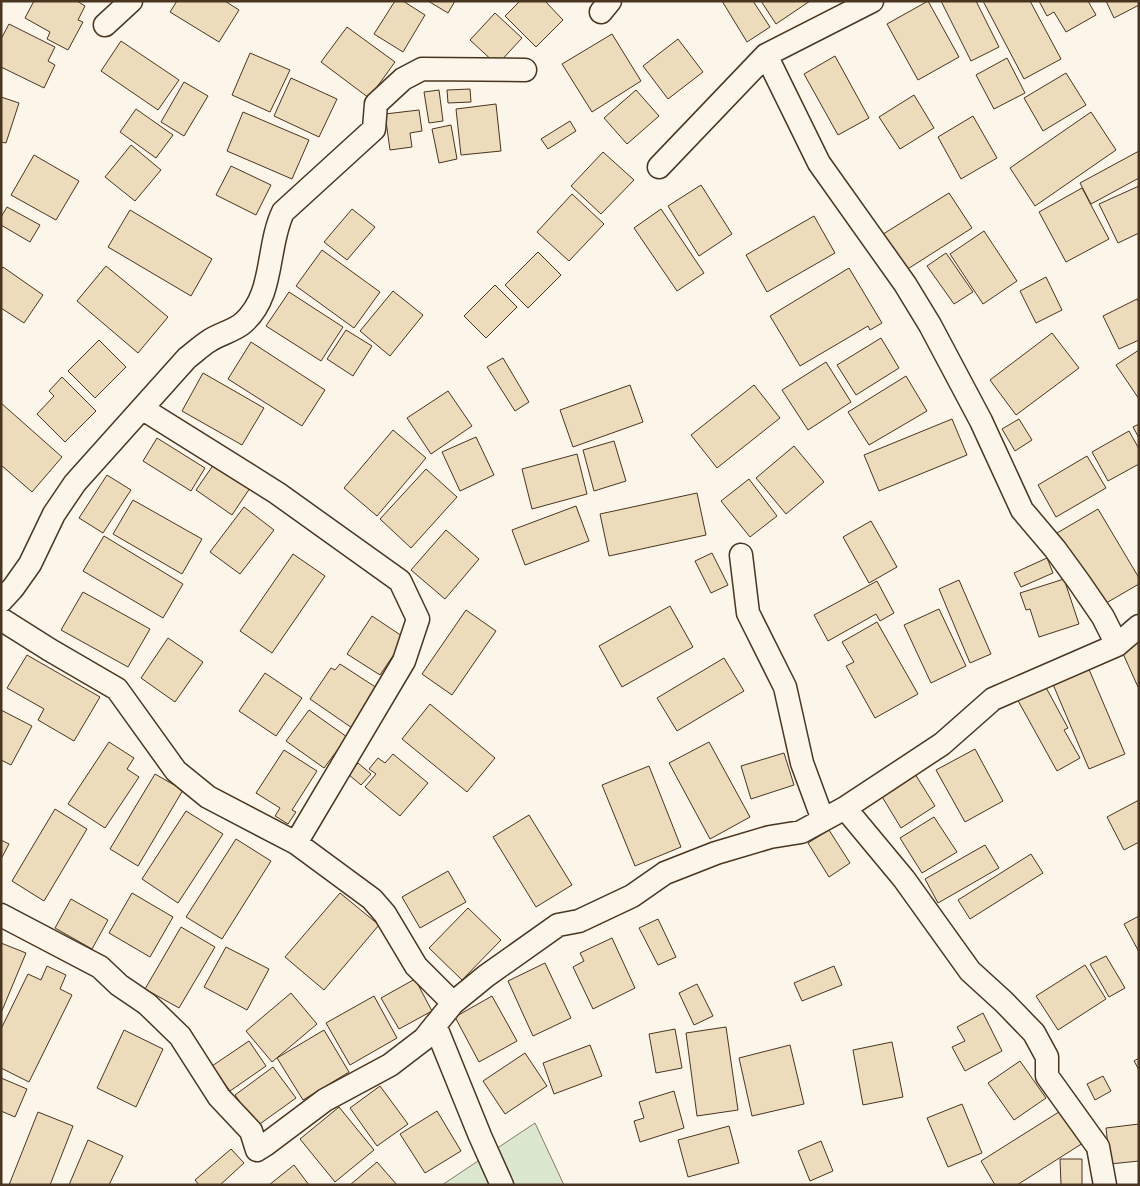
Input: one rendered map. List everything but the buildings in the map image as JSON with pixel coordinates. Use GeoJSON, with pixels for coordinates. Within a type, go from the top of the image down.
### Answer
{"type":"FeatureCollection","features":[{"type":"Feature","properties":{"kind":"street"},"geometry":{"type":"LineString","coordinates":[[105,25],[131,1]]}},
{"type":"Feature","properties":{"kind":"street"},"geometry":{"type":"LineString","coordinates":[[659,167],[766,55],[872,1]]}},
{"type":"Feature","properties":{"kind":"street"},"geometry":{"type":"LineString","coordinates":[[766,55],[819,163],[905,284],[930,325],[981,421],[1022,510],[1079,582],[1102,617],[1117,645]]}},
{"type":"Feature","properties":{"kind":"street"},"geometry":{"type":"LineString","coordinates":[[1,601],[30,564],[54,514],[76,483],[188,358],[209,341],[242,324],[259,304],[265,287],[277,225],[283,212],[374,129],[376,104],[403,79],[422,69],[525,70]]}},
{"type":"Feature","properties":{"kind":"street"},"geometry":{"type":"LineString","coordinates":[[143,409],[277,493],[400,581],[418,619],[404,661],[296,843]]}},
{"type":"Feature","properties":{"kind":"street"},"geometry":{"type":"LineString","coordinates":[[741,554],[748,613],[784,686],[802,763],[823,820]]}},
{"type":"Feature","properties":{"kind":"street"},"geometry":{"type":"LineString","coordinates":[[1,619],[117,689],[176,771],[208,797],[296,843],[372,899],[385,914],[416,966],[453,1003]]}},
{"type":"Feature","properties":{"kind":"street"},"geometry":{"type":"LineString","coordinates":[[1,915],[100,967],[119,985],[147,1004],[180,1036],[219,1097],[251,1131],[257,1150],[325,1100],[390,1065],[424,1039],[453,1003],[486,976],[558,925],[579,921],[632,896],[665,873],[716,853],[770,837],[801,832],[845,808],[942,744],[992,699],[1117,645],[1139,626]]}},
{"type":"Feature","properties":{"kind":"street"},"geometry":{"type":"LineString","coordinates":[[845,808],[904,880],[970,971],[1034,1033],[1047,1057],[1048,1076],[1098,1147],[1105,1185]]}},
{"type":"Feature","properties":{"kind":"street"},"geometry":{"type":"LineString","coordinates":[[435,1025],[502,1185]]}},
{"type":"Feature","properties":{"kind":"green space"},"geometry":{"type":"Polygon","coordinates":[[[535,1123],[564,1185],[442,1185],[535,1123]]]}}]}
